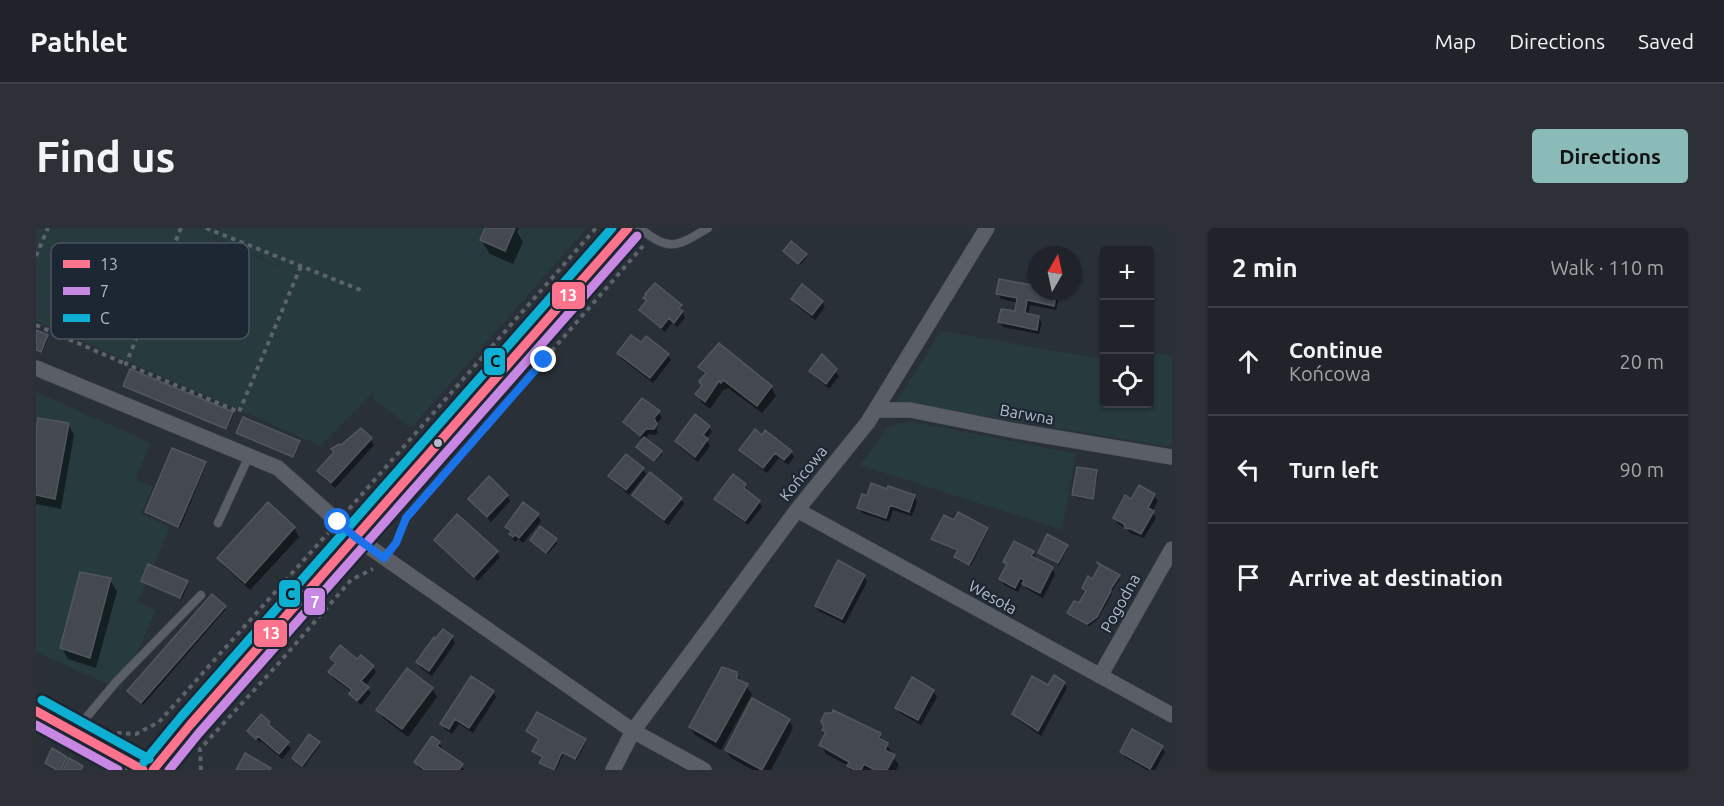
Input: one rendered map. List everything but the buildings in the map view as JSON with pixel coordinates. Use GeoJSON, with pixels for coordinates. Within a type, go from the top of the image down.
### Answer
{"type":"FeatureCollection","features":[{"type":"Feature","properties":{"kind":"street"},"geometry":{"type":"LineString","coordinates":[[153,770],[196,718],[628,228]]}},
{"type":"Feature","properties":{"kind":"street","name":"Końcowa"},"geometry":{"type":"LineString","coordinates":[[613,770],[633,731],[797,510],[876,410],[987,228]]}},
{"type":"Feature","properties":{"kind":"street"},"geometry":{"type":"LineString","coordinates":[[36,368],[278,468],[355,537],[384,558],[633,731],[704,770]]}},
{"type":"Feature","properties":{"kind":"street","name":"Barwna"},"geometry":{"type":"LineString","coordinates":[[876,410],[910,410],[1016,431],[1172,457]]}},
{"type":"Feature","properties":{"kind":"street","name":"Wesoła"},"geometry":{"type":"LineString","coordinates":[[797,510],[1172,715]]}},
{"type":"Feature","properties":{"kind":"street","name":"Pogodna"},"geometry":{"type":"LineString","coordinates":[[1100,676],[1172,549]]}},
{"type":"Feature","properties":{"kind":"street"},"geometry":{"type":"LineString","coordinates":[[36,711],[143,770]]}},
{"type":"Feature","properties":{"kind":"lane"},"geometry":{"type":"LineString","coordinates":[[640,228],[651,237],[668,245],[686,242],[708,228]]}},
{"type":"Feature","properties":{"kind":"lane"},"geometry":{"type":"LineString","coordinates":[[218,523],[249,456]]}},
{"type":"Feature","properties":{"kind":"lane"},"geometry":{"type":"LineString","coordinates":[[74,732],[116,682],[201,596]]}},
{"type":"Feature","properties":{"kind":"path"},"geometry":{"type":"LineString","coordinates":[[36,256],[48,228]]}},
{"type":"Feature","properties":{"kind":"path"},"geometry":{"type":"LineString","coordinates":[[175,243],[181,228]]}},
{"type":"Feature","properties":{"kind":"path"},"geometry":{"type":"LineString","coordinates":[[206,228],[244,243]]}},
{"type":"Feature","properties":{"kind":"path"},"geometry":{"type":"LineString","coordinates":[[115,733],[136,734],[159,722],[596,228]]}},
{"type":"Feature","properties":{"kind":"path"},"geometry":{"type":"LineString","coordinates":[[201,770],[200,749],[351,580],[370,572],[384,558],[396,543],[406,518],[651,237]]}},
{"type":"Feature","properties":{"kind":"path"},"geometry":{"type":"LineString","coordinates":[[249,245],[363,291]]}},
{"type":"Feature","properties":{"kind":"path"},"geometry":{"type":"LineString","coordinates":[[68,339],[238,412],[301,266]]}},
{"type":"Feature","properties":{"kind":"path"},"geometry":{"type":"LineString","coordinates":[[36,325],[51,332]]}},
{"type":"Feature","properties":{"kind":"path"},"geometry":{"type":"LineString","coordinates":[[126,364],[136,339]]}},
{"type":"Feature","properties":{"kind":"green space"},"geometry":{"type":"Polygon","coordinates":[[[36,228],[218,228],[214,240],[221,243],[51,243],[51,328],[36,321],[36,228]]]}},
{"type":"Feature","properties":{"kind":"green space"},"geometry":{"type":"Polygon","coordinates":[[[221,228],[587,228],[411,428],[373,398],[375,390],[321,446],[77,339],[249,339],[249,254],[310,279],[249,253],[249,243],[225,243],[216,239],[221,228]]]}},
{"type":"Feature","properties":{"kind":"green space"},"geometry":{"type":"Polygon","coordinates":[[[941,331],[1100,358],[1100,408],[1154,408],[1154,353],[1172,356],[1172,447],[896,402],[941,331]]]}},
{"type":"Feature","properties":{"kind":"green space"},"geometry":{"type":"Polygon","coordinates":[[[36,392],[151,443],[135,479],[153,487],[141,514],[170,527],[138,602],[156,610],[121,690],[36,652],[36,392]]]}},
{"type":"Feature","properties":{"kind":"green space"},"geometry":{"type":"Polygon","coordinates":[[[913,422],[1076,454],[1062,530],[860,465],[888,427],[913,422]]]}},
{"type":"Feature","properties":{"kind":"transit line","name":"C"},"geometry":{"type":"LineString","coordinates":[[144,762],[181,717],[612,228]]}},
{"type":"Feature","properties":{"kind":"transit line","name":"13"},"geometry":{"type":"LineString","coordinates":[[153,770],[190,725],[628,228]]}},
{"type":"Feature","properties":{"kind":"transit line","name":"7"},"geometry":{"type":"LineString","coordinates":[[169,770],[199,733],[637,236]]}},
{"type":"Feature","properties":{"kind":"transit line","name":"C"},"geometry":{"type":"LineString","coordinates":[[42,700],[149,759]]}},
{"type":"Feature","properties":{"kind":"transit line","name":"13"},"geometry":{"type":"LineString","coordinates":[[36,711],[143,770]]}},
{"type":"Feature","properties":{"kind":"transit line","name":"7"},"geometry":{"type":"LineString","coordinates":[[36,725],[118,770]]}},
{"type":"Feature","properties":{"kind":"route"},"geometry":{"type":"LineString","coordinates":[[338,522],[384,558],[396,543],[406,518],[544,360]]}}]}
